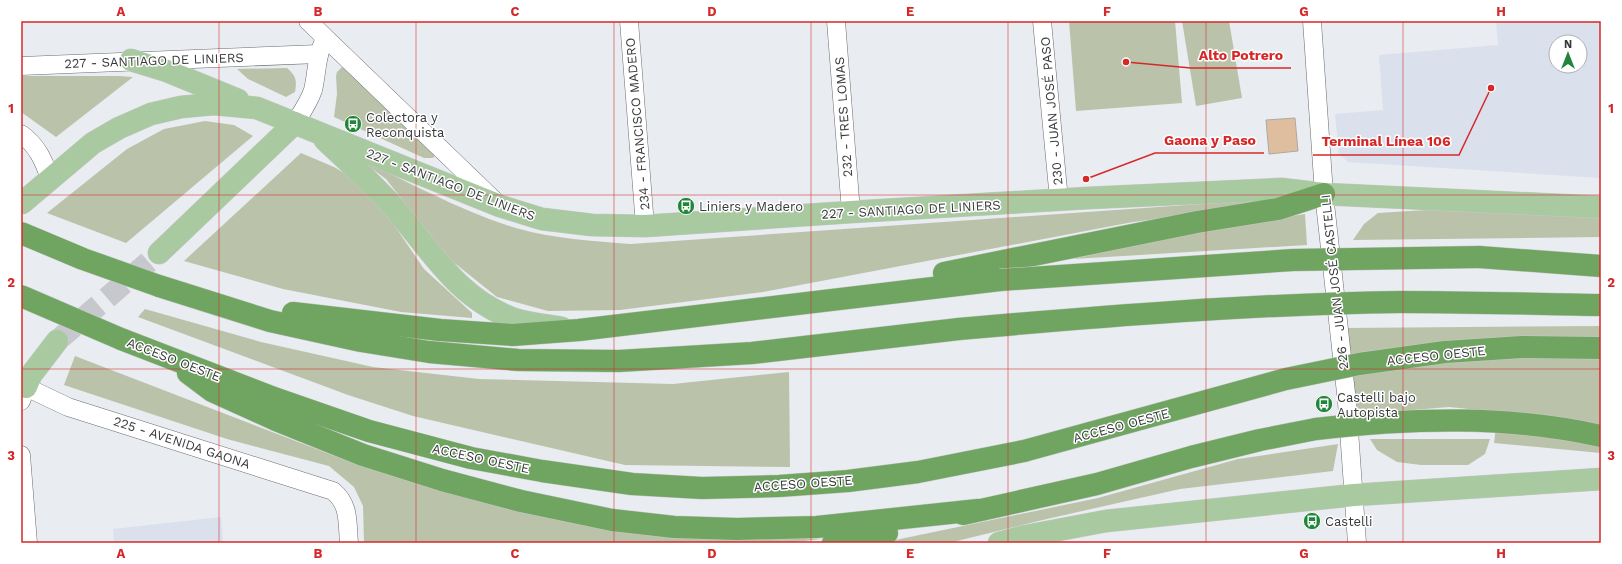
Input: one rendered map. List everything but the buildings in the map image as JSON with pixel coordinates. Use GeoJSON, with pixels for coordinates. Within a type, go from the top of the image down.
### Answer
{"type":"FeatureCollection","features":[{"type":"Feature","properties":{"kind":"highway"},"geometry":{"type":"LineString","coordinates":[[759,308],[972,268],[1197,222],[1278,209],[1324,194]]}},
{"type":"Feature","properties":{"kind":"highway"},"geometry":{"type":"LineString","coordinates":[[21,233],[83,259],[159,286],[270,321],[360,341],[428,352],[518,360],[619,361],[752,353],[959,329],[1140,313],[1275,306],[1400,302],[1601,305]]}},
{"type":"Feature","properties":{"kind":"highway"},"geometry":{"type":"LineString","coordinates":[[214,303],[440,330],[512,335],[579,330],[1000,280],[1293,260],[1479,257],[1601,251]]}},
{"type":"Feature","properties":{"kind":"highway"},"geometry":{"type":"LineString","coordinates":[[1479,257],[1601,266]]}},
{"type":"Feature","properties":{"kind":"highway","name":"ACCESO OESTE"},"geometry":{"type":"LineString","coordinates":[[21,296],[121,339],[274,398],[384,435],[471,458],[542,471],[632,484],[710,488],[779,486],[848,481],[918,472],[1024,451],[1286,379],[1359,364],[1445,352],[1522,346],[1601,348]]}},
{"type":"Feature","properties":{"kind":"highway"},"geometry":{"type":"LineString","coordinates":[[166,356],[212,391],[276,420],[363,455],[442,480],[521,501],[612,520],[674,527],[737,529],[817,527],[978,510]]}},
{"type":"Feature","properties":{"kind":"highway"},"geometry":{"type":"LineString","coordinates":[[833,543],[901,530],[978,510],[1097,484],[1191,457],[1260,440],[1316,429],[1421,420],[1484,421],[1540,426],[1601,436]]}},
{"type":"Feature","properties":{"kind":"main road"},"geometry":{"type":"LineString","coordinates":[[131,60],[184,77],[257,108]]}},
{"type":"Feature","properties":{"kind":"main road","name":"227 - SANTIAGO DE LINIERS"},"geometry":{"type":"LineString","coordinates":[[22,203],[93,143],[119,128],[150,114],[182,107],[214,104],[257,108],[500,206],[542,219],[592,225],[645,226],[851,212],[1281,189],[1324,194],[1601,207]]}},
{"type":"Feature","properties":{"kind":"main road"},"geometry":{"type":"LineString","coordinates":[[158,253],[295,123]]}},
{"type":"Feature","properties":{"kind":"main road"},"geometry":{"type":"LineString","coordinates":[[316,132],[389,202],[439,265],[471,294],[491,309],[515,319],[579,330]]}},
{"type":"Feature","properties":{"kind":"main road"},"geometry":{"type":"LineString","coordinates":[[23,391],[31,375],[57,341]]}},
{"type":"Feature","properties":{"kind":"main road"},"geometry":{"type":"LineString","coordinates":[[999,543],[1106,521],[1354,495],[1601,479]]}},
{"type":"Feature","properties":{"kind":"street"},"geometry":{"type":"LineString","coordinates":[[308,21],[322,46],[500,206]]}},
{"type":"Feature","properties":{"kind":"street","name":"234 - FRANCISCO MADERO"},"geometry":{"type":"LineString","coordinates":[[629,21],[645,226]]}},
{"type":"Feature","properties":{"kind":"street","name":"232 - TRES LOMAS"},"geometry":{"type":"LineString","coordinates":[[836,21],[851,212]]}},
{"type":"Feature","properties":{"kind":"street","name":"230 - JUAN JOSÉ PASO"},"geometry":{"type":"LineString","coordinates":[[1042,21],[1059,200]]}},
{"type":"Feature","properties":{"kind":"street","name":"226 - JUAN JOSÉ CASTELLI"},"geometry":{"type":"LineString","coordinates":[[1312,21],[1324,194],[1347,402],[1357,543]]}},
{"type":"Feature","properties":{"kind":"street"},"geometry":{"type":"LineString","coordinates":[[295,123],[309,102],[322,46]]}},
{"type":"Feature","properties":{"kind":"street","name":"227 - SANTIAGO DE LINIERS"},"geometry":{"type":"LineString","coordinates":[[21,66],[131,60],[322,46]]}},
{"type":"Feature","properties":{"kind":"street"},"geometry":{"type":"LineString","coordinates":[[21,134],[27,138],[39,151],[50,179]]}},
{"type":"Feature","properties":{"kind":"street","name":"225 - AVENIDA GAONA"},"geometry":{"type":"LineString","coordinates":[[23,391],[68,407],[334,490],[342,498],[346,507],[349,543]]}},
{"type":"Feature","properties":{"kind":"street"},"geometry":{"type":"LineString","coordinates":[[21,455],[28,543]]}},
{"type":"Feature","properties":{"kind":"shaded area"},"geometry":{"type":"Polygon","coordinates":[[[1496,21],[1601,21],[1601,178],[1348,162],[1339,154],[1335,114],[1383,110],[1379,55],[1498,45],[1496,21]]]}},
{"type":"Feature","properties":{"kind":"shaded area"},"geometry":{"type":"Polygon","coordinates":[[[221,517],[223,543],[114,543],[113,529],[221,517]]]}},
{"type":"Feature","properties":{"kind":"green space"},"geometry":{"type":"Polygon","coordinates":[[[1069,21],[1175,21],[1182,103],[1076,111],[1069,21]]]}},
{"type":"Feature","properties":{"kind":"green space"},"geometry":{"type":"Polygon","coordinates":[[[1182,21],[1229,21],[1242,98],[1196,106],[1182,21]]]}},
{"type":"Feature","properties":{"kind":"green space"},"geometry":{"type":"Polygon","coordinates":[[[342,67],[351,73],[436,153],[433,158],[424,158],[334,117],[337,94],[336,76],[337,72],[342,67]]]}},
{"type":"Feature","properties":{"kind":"green space"},"geometry":{"type":"Polygon","coordinates":[[[287,68],[294,76],[296,84],[295,92],[286,97],[248,79],[237,69],[287,68]]]}},
{"type":"Feature","properties":{"kind":"green space"},"geometry":{"type":"Polygon","coordinates":[[[21,76],[133,77],[56,137],[21,112],[21,76]]]}},
{"type":"Feature","properties":{"kind":"green space"},"geometry":{"type":"Polygon","coordinates":[[[205,121],[234,125],[253,136],[126,243],[47,213],[127,149],[164,129],[205,121]]]}},
{"type":"Feature","properties":{"kind":"green space"},"geometry":{"type":"Polygon","coordinates":[[[301,153],[334,167],[354,179],[386,213],[424,269],[472,313],[472,318],[401,312],[283,289],[184,261],[301,153]]]}},
{"type":"Feature","properties":{"kind":"green space"},"geometry":{"type":"Polygon","coordinates":[[[357,158],[476,214],[516,228],[559,237],[631,244],[1272,199],[1271,205],[1133,222],[763,292],[620,310],[548,311],[497,297],[447,257],[386,179],[357,158]]]}},
{"type":"Feature","properties":{"kind":"green space"},"geometry":{"type":"Polygon","coordinates":[[[1426,210],[1601,213],[1601,237],[1353,240],[1364,224],[1378,213],[1426,210]]]}},
{"type":"Feature","properties":{"kind":"green space"},"geometry":{"type":"Polygon","coordinates":[[[1305,214],[1307,245],[1073,259],[1189,232],[1305,214]]]}},
{"type":"Feature","properties":{"kind":"green space"},"geometry":{"type":"Polygon","coordinates":[[[145,309],[261,342],[373,367],[479,379],[673,384],[789,372],[790,467],[625,465],[413,416],[348,395],[138,317],[145,309]]]}},
{"type":"Feature","properties":{"kind":"green space"},"geometry":{"type":"Polygon","coordinates":[[[1601,326],[1601,453],[1494,443],[1498,412],[1449,407],[1352,415],[1345,328],[1601,326]]]}},
{"type":"Feature","properties":{"kind":"green space"},"geometry":{"type":"Polygon","coordinates":[[[75,356],[353,463],[522,512],[658,536],[821,539],[789,543],[364,543],[363,506],[354,487],[329,466],[227,439],[64,385],[75,356]]]}},
{"type":"Feature","properties":{"kind":"green space"},"geometry":{"type":"Polygon","coordinates":[[[1370,439],[1490,439],[1485,454],[1468,465],[1421,465],[1397,462],[1377,450],[1370,439]]]}},
{"type":"Feature","properties":{"kind":"green space"},"geometry":{"type":"Polygon","coordinates":[[[1338,444],[1333,471],[1180,489],[949,543],[881,543],[1098,498],[1238,459],[1338,444]]]}},
{"type":"Feature","properties":{"kind":"tunnel"},"geometry":{"type":"LineString","coordinates":[[57,341],[159,253]]}},
{"type":"Feature","properties":{"kind":"place","name":"Alto Potrero"},"geometry":{"type":"Point","coordinates":[1126,62]}},
{"type":"Feature","properties":{"kind":"place","name":"Terminal Línea 106"},"geometry":{"type":"Point","coordinates":[1491,88]}},
{"type":"Feature","properties":{"kind":"place","name":"Colectora y Reconquista"},"geometry":{"type":"Point","coordinates":[353,124]}},
{"type":"Feature","properties":{"kind":"place","name":"Gaona y Paso"},"geometry":{"type":"Point","coordinates":[1086,179]}},
{"type":"Feature","properties":{"kind":"place","name":"Liniers y Madero"},"geometry":{"type":"Point","coordinates":[686,206]}},
{"type":"Feature","properties":{"kind":"place","name":"Castelli bajo Autopista"},"geometry":{"type":"Point","coordinates":[1324,404]}},
{"type":"Feature","properties":{"kind":"place","name":"Castelli"},"geometry":{"type":"Point","coordinates":[1312,521]}}]}
